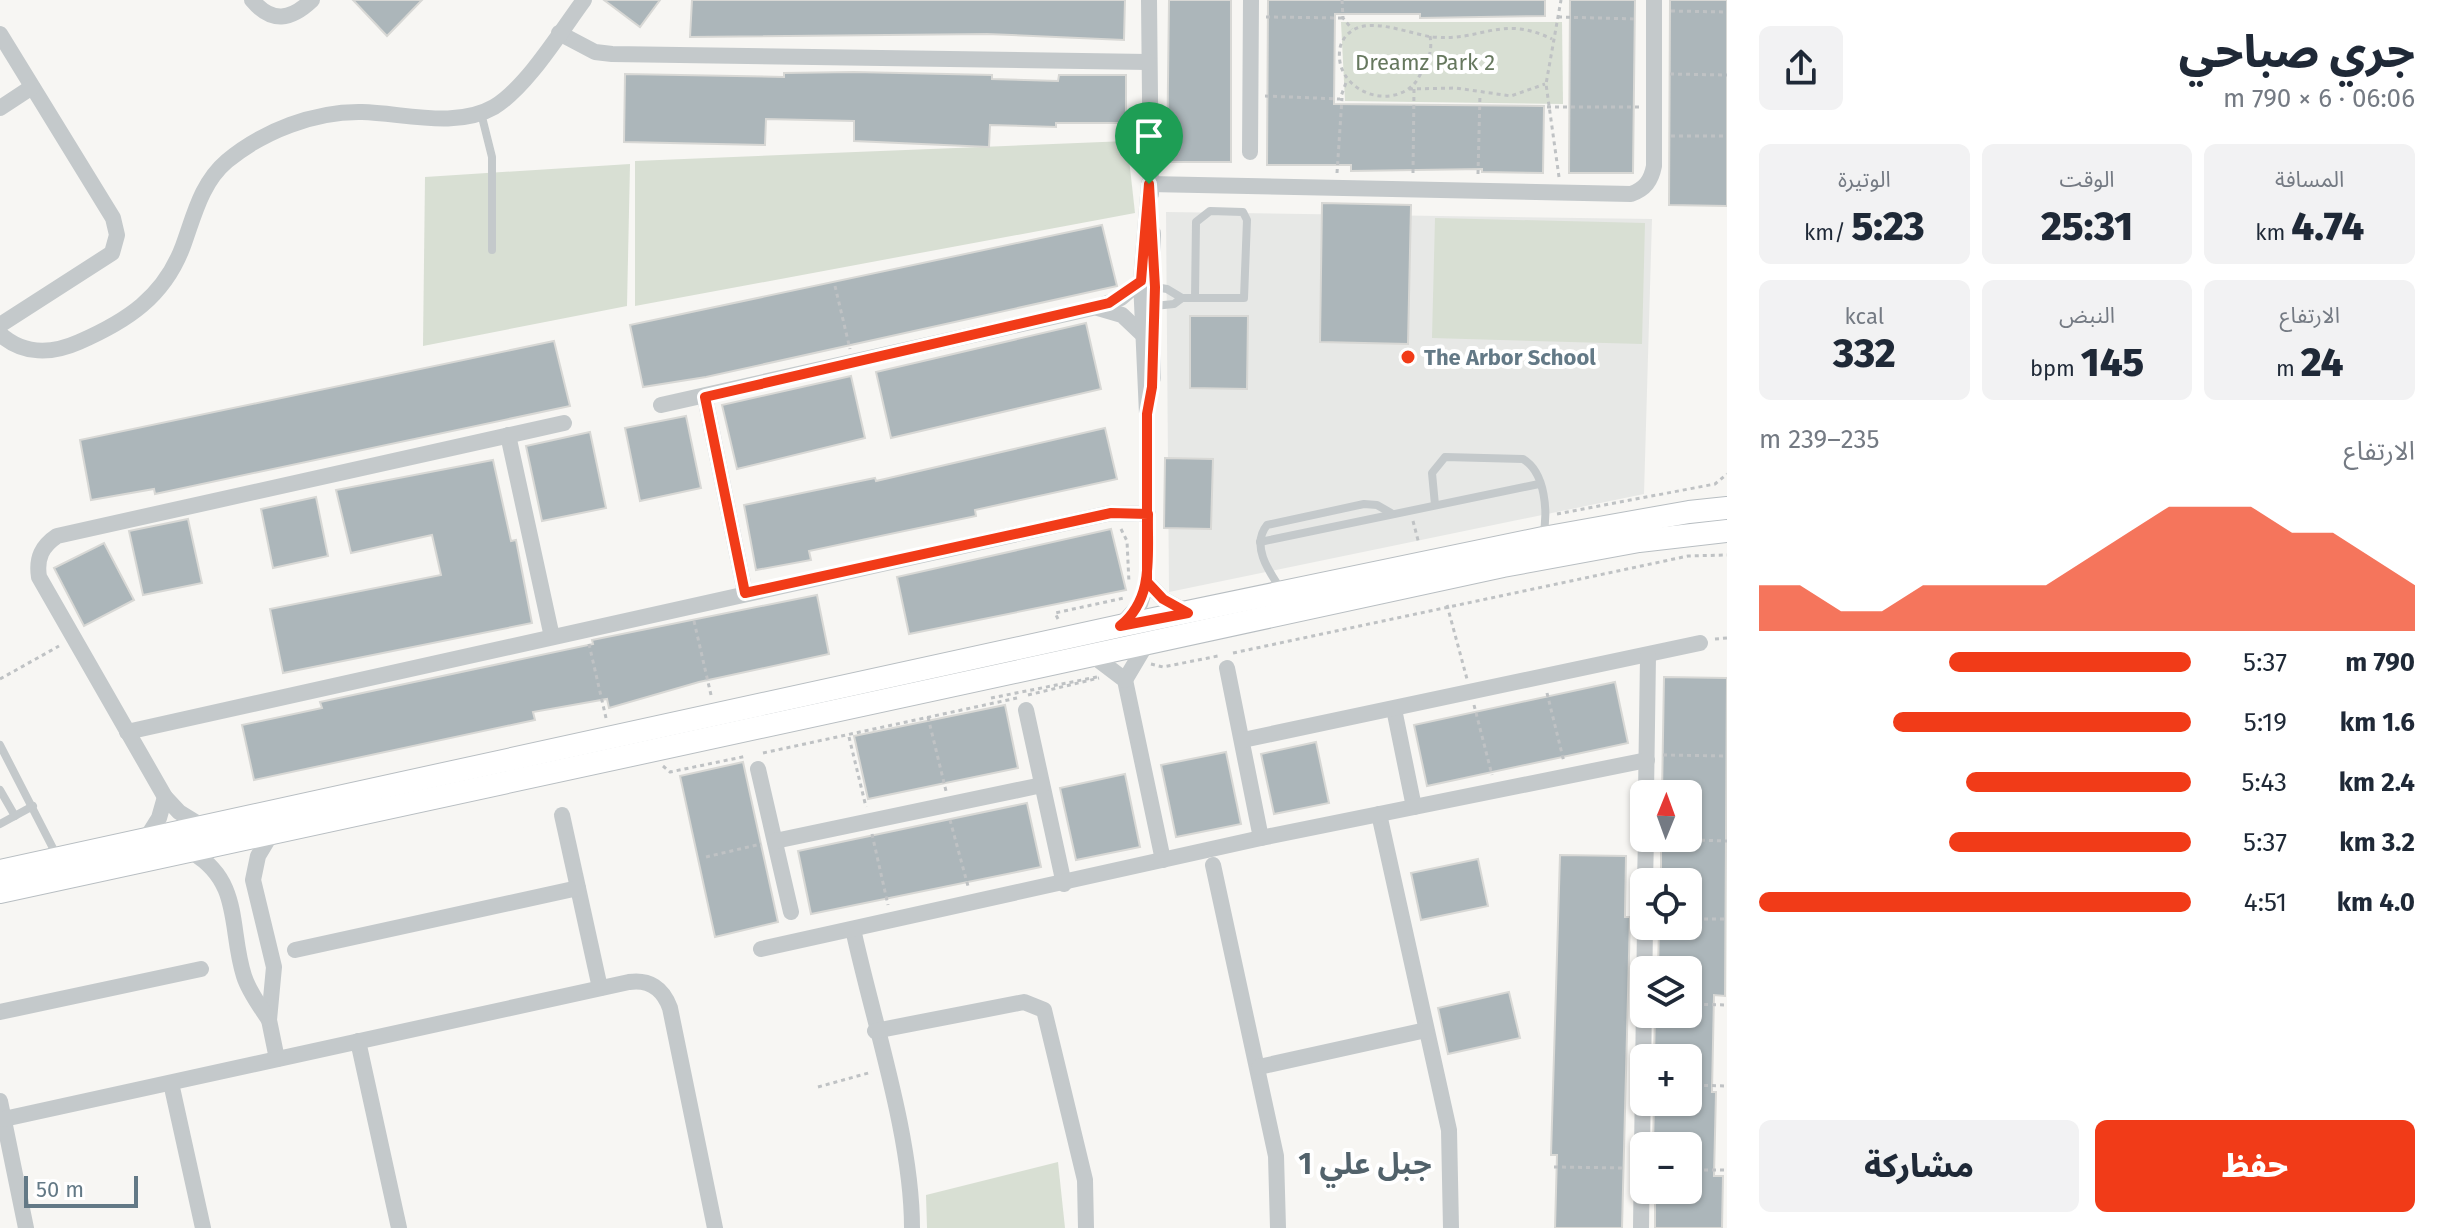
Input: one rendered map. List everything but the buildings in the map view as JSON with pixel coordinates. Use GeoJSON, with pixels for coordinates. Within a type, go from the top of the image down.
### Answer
{"type":"FeatureCollection","features":[{"type":"Feature","properties":{"kind":"street"},"geometry":{"type":"LineString","coordinates":[[252,0],[267,14],[278,18],[299,12],[312,0]]}},
{"type":"Feature","properties":{"kind":"street"},"geometry":{"type":"LineString","coordinates":[[0,334],[18,346],[48,351],[77,343],[131,316],[144,306],[172,270],[208,183],[240,150],[270,134],[329,114],[359,112],[459,118],[481,113],[509,95],[584,0]]}},
{"type":"Feature","properties":{"kind":"street"},"geometry":{"type":"LineString","coordinates":[[1120,626],[1140,604],[1147,582],[1147,414],[1141,333],[1148,284],[1149,0]]}},
{"type":"Feature","properties":{"kind":"street"},"geometry":{"type":"LineString","coordinates":[[1250,9],[1250,152]]}},
{"type":"Feature","properties":{"kind":"street"},"geometry":{"type":"LineString","coordinates":[[1149,184],[1631,194],[1640,190],[1652,176],[1654,10]]}},
{"type":"Feature","properties":{"kind":"street"},"geometry":{"type":"LineString","coordinates":[[559,33],[595,52],[612,54],[1148,62]]}},
{"type":"Feature","properties":{"kind":"street"},"geometry":{"type":"LineString","coordinates":[[0,34],[113,218],[116,244],[112,253],[64,287],[0,325]]}},
{"type":"Feature","properties":{"kind":"street"},"geometry":{"type":"LineString","coordinates":[[0,108],[32,87]]}},
{"type":"Feature","properties":{"kind":"street"},"geometry":{"type":"LineString","coordinates":[[1147,414],[1152,387],[1154,306],[1148,284]]}},
{"type":"Feature","properties":{"kind":"street"},"geometry":{"type":"LineString","coordinates":[[661,405],[1097,307],[1148,284]]}},
{"type":"Feature","properties":{"kind":"street"},"geometry":{"type":"LineString","coordinates":[[1097,307],[1122,315],[1141,333]]}},
{"type":"Feature","properties":{"kind":"street"},"geometry":{"type":"LineString","coordinates":[[705,397],[745,593]]}},
{"type":"Feature","properties":{"kind":"street"},"geometry":{"type":"LineString","coordinates":[[205,828],[179,812],[165,797],[39,577],[39,557],[57,536],[564,423]]}},
{"type":"Feature","properties":{"kind":"street"},"geometry":{"type":"LineString","coordinates":[[508,435],[552,637]]}},
{"type":"Feature","properties":{"kind":"street"},"geometry":{"type":"LineString","coordinates":[[0,871],[143,843],[1120,626],[1283,593],[1545,527],[1727,508]]}},
{"type":"Feature","properties":{"kind":"street"},"geometry":{"type":"LineString","coordinates":[[127,732],[1111,513],[1148,514]]}},
{"type":"Feature","properties":{"kind":"street"},"geometry":{"type":"LineString","coordinates":[[0,892],[193,853],[1503,566],[1639,541],[1727,531]]}},
{"type":"Feature","properties":{"kind":"street"},"geometry":{"type":"LineString","coordinates":[[1147,582],[1163,599],[1188,613]]}},
{"type":"Feature","properties":{"kind":"street"},"geometry":{"type":"LineString","coordinates":[[1123,672],[1147,643]]}},
{"type":"Feature","properties":{"kind":"street"},"geometry":{"type":"LineString","coordinates":[[1243,740],[1700,643]]}},
{"type":"Feature","properties":{"kind":"street"},"geometry":{"type":"LineString","coordinates":[[1092,655],[1123,672],[1163,860]]}},
{"type":"Feature","properties":{"kind":"street"},"geometry":{"type":"LineString","coordinates":[[1646,780],[1648,656]]}},
{"type":"Feature","properties":{"kind":"street"},"geometry":{"type":"LineString","coordinates":[[1227,668],[1261,838]]}},
{"type":"Feature","properties":{"kind":"street"},"geometry":{"type":"LineString","coordinates":[[1394,709],[1414,807]]}},
{"type":"Feature","properties":{"kind":"street"},"geometry":{"type":"LineString","coordinates":[[1026,710],[1064,884]]}},
{"type":"Feature","properties":{"kind":"street"},"geometry":{"type":"LineString","coordinates":[[761,949],[1261,838],[1647,757]]}},
{"type":"Feature","properties":{"kind":"street"},"geometry":{"type":"LineString","coordinates":[[758,769],[791,912]]}},
{"type":"Feature","properties":{"kind":"street"},"geometry":{"type":"LineString","coordinates":[[775,841],[1042,785]]}},
{"type":"Feature","properties":{"kind":"street"},"geometry":{"type":"LineString","coordinates":[[143,843],[155,826],[165,797]]}},
{"type":"Feature","properties":{"kind":"street"},"geometry":{"type":"LineString","coordinates":[[1379,814],[1450,1139],[1451,1228]]}},
{"type":"Feature","properties":{"kind":"street"},"geometry":{"type":"LineString","coordinates":[[562,815],[600,988]]}},
{"type":"Feature","properties":{"kind":"street"},"geometry":{"type":"LineString","coordinates":[[270,836],[258,856],[253,880],[274,967],[269,1020],[277,1059]]}},
{"type":"Feature","properties":{"kind":"street"},"geometry":{"type":"LineString","coordinates":[[193,853],[209,864],[226,886],[246,982],[269,1020]]}},
{"type":"Feature","properties":{"kind":"street"},"geometry":{"type":"LineString","coordinates":[[1213,865],[1259,1067],[1277,1164],[1278,1228]]}},
{"type":"Feature","properties":{"kind":"street"},"geometry":{"type":"LineString","coordinates":[[295,950],[578,888]]}},
{"type":"Feature","properties":{"kind":"street"},"geometry":{"type":"LineString","coordinates":[[853,929],[875,1031],[887,1068],[911,1198],[912,1228]]}},
{"type":"Feature","properties":{"kind":"street"},"geometry":{"type":"LineString","coordinates":[[238,939],[266,933]]}},
{"type":"Feature","properties":{"kind":"street"},"geometry":{"type":"LineString","coordinates":[[1642,1132],[1645,940]]}},
{"type":"Feature","properties":{"kind":"street"},"geometry":{"type":"LineString","coordinates":[[0,1012],[201,969]]}},
{"type":"Feature","properties":{"kind":"street"},"geometry":{"type":"LineString","coordinates":[[4,1119],[600,988],[644,982],[658,988],[667,1000],[715,1228]]}},
{"type":"Feature","properties":{"kind":"street"},"geometry":{"type":"LineString","coordinates":[[875,1031],[1024,1002],[1044,1010],[1085,1180],[1086,1228]]}},
{"type":"Feature","properties":{"kind":"street"},"geometry":{"type":"LineString","coordinates":[[1259,1067],[1426,1030]]}},
{"type":"Feature","properties":{"kind":"street"},"geometry":{"type":"LineString","coordinates":[[358,1041],[399,1228]]}},
{"type":"Feature","properties":{"kind":"street"},"geometry":{"type":"LineString","coordinates":[[171,1083],[203,1228]]}},
{"type":"Feature","properties":{"kind":"street"},"geometry":{"type":"LineString","coordinates":[[0,1101],[26,1228]]}},
{"type":"Feature","properties":{"kind":"street"},"geometry":{"type":"LineString","coordinates":[[1641,1204],[1641,1228]]}},
{"type":"Feature","properties":{"kind":"lane"},"geometry":{"type":"LineString","coordinates":[[481,113],[492,157],[492,250]]}},
{"type":"Feature","properties":{"kind":"lane"},"geometry":{"type":"LineString","coordinates":[[1148,284],[1167,289],[1182,298],[1239,299],[1245,295],[1247,220],[1243,212],[1210,211],[1196,222],[1195,298]]}},
{"type":"Feature","properties":{"kind":"lane"},"geometry":{"type":"LineString","coordinates":[[1154,306],[1174,304],[1182,298]]}},
{"type":"Feature","properties":{"kind":"lane"},"geometry":{"type":"LineString","coordinates":[[1435,505],[1432,473],[1437,464],[1454,455],[1523,459],[1532,466],[1539,484],[1545,527]]}},
{"type":"Feature","properties":{"kind":"lane"},"geometry":{"type":"LineString","coordinates":[[1260,542],[1539,484]]}},
{"type":"Feature","properties":{"kind":"lane"},"geometry":{"type":"LineString","coordinates":[[1283,593],[1265,564],[1260,542],[1267,525],[1369,503],[1392,514]]}},
{"type":"Feature","properties":{"kind":"lane"},"geometry":{"type":"LineString","coordinates":[[1,750],[59,860]]}},
{"type":"Feature","properties":{"kind":"lane"},"geometry":{"type":"LineString","coordinates":[[0,792],[15,816]]}},
{"type":"Feature","properties":{"kind":"lane"},"geometry":{"type":"LineString","coordinates":[[0,824],[33,806]]}},
{"type":"Feature","properties":{"kind":"path"},"geometry":{"type":"LineString","coordinates":[[1342,0],[1343,18],[1352,30]]}},
{"type":"Feature","properties":{"kind":"path"},"geometry":{"type":"LineString","coordinates":[[1559,193],[1557,148],[1547,107],[1546,84],[1561,0]]}},
{"type":"Feature","properties":{"kind":"path"},"geometry":{"type":"LineString","coordinates":[[1250,9],[1343,18]]}},
{"type":"Feature","properties":{"kind":"path"},"geometry":{"type":"LineString","coordinates":[[1558,17],[1654,10],[1727,12]]}},
{"type":"Feature","properties":{"kind":"path"},"geometry":{"type":"LineString","coordinates":[[1250,96],[1340,99],[1347,80],[1340,50],[1352,30],[1368,26],[1453,37],[1503,27],[1530,30],[1552,39]]}},
{"type":"Feature","properties":{"kind":"path"},"geometry":{"type":"LineString","coordinates":[[1413,190],[1411,89],[1429,58],[1430,36]]}},
{"type":"Feature","properties":{"kind":"path"},"geometry":{"type":"LineString","coordinates":[[1654,74],[1727,75]]}},
{"type":"Feature","properties":{"kind":"path"},"geometry":{"type":"LineString","coordinates":[[1347,80],[1373,95],[1393,95],[1411,89],[1456,88],[1480,94],[1511,96],[1546,84]]}},
{"type":"Feature","properties":{"kind":"path"},"geometry":{"type":"LineString","coordinates":[[1337,173],[1342,94]]}},
{"type":"Feature","properties":{"kind":"path"},"geometry":{"type":"LineString","coordinates":[[1478,191],[1480,94]]}},
{"type":"Feature","properties":{"kind":"path"},"geometry":{"type":"LineString","coordinates":[[1547,107],[1654,107]]}},
{"type":"Feature","properties":{"kind":"path"},"geometry":{"type":"LineString","coordinates":[[1654,136],[1727,136]]}},
{"type":"Feature","properties":{"kind":"path"},"geometry":{"type":"LineString","coordinates":[[835,286],[853,363]]}},
{"type":"Feature","properties":{"kind":"path"},"geometry":{"type":"LineString","coordinates":[[1545,527],[1715,484],[1727,474]]}},
{"type":"Feature","properties":{"kind":"path"},"geometry":{"type":"LineString","coordinates":[[1410,510],[1419,548]]}},
{"type":"Feature","properties":{"kind":"path"},"geometry":{"type":"LineString","coordinates":[[1059,625],[1055,613],[1130,596],[1127,541],[1123,529],[1113,525],[1111,513]]}},
{"type":"Feature","properties":{"kind":"path"},"geometry":{"type":"LineString","coordinates":[[645,752],[670,772],[1094,681],[1123,672],[1223,655],[1688,556],[1727,555]]}},
{"type":"Feature","properties":{"kind":"path"},"geometry":{"type":"LineString","coordinates":[[690,605],[712,698]]}},
{"type":"Feature","properties":{"kind":"path"},"geometry":{"type":"LineString","coordinates":[[585,628],[606,719]]}},
{"type":"Feature","properties":{"kind":"path"},"geometry":{"type":"LineString","coordinates":[[0,679],[74,638]]}},
{"type":"Feature","properties":{"kind":"path"},"geometry":{"type":"LineString","coordinates":[[1543,677],[1564,762]]}},
{"type":"Feature","properties":{"kind":"path"},"geometry":{"type":"LineString","coordinates":[[928,717],[970,892]]}},
{"type":"Feature","properties":{"kind":"path"},"geometry":{"type":"LineString","coordinates":[[1647,757],[1727,756]]}},
{"type":"Feature","properties":{"kind":"path"},"geometry":{"type":"LineString","coordinates":[[1702,840],[1727,841]]}},
{"type":"Feature","properties":{"kind":"path"},"geometry":{"type":"LineString","coordinates":[[706,857],[775,841]]}},
{"type":"Feature","properties":{"kind":"path"},"geometry":{"type":"LineString","coordinates":[[1702,919],[1727,919]]}},
{"type":"Feature","properties":{"kind":"path"},"geometry":{"type":"LineString","coordinates":[[1702,1004],[1727,1005]]}},
{"type":"Feature","properties":{"kind":"path"},"geometry":{"type":"LineString","coordinates":[[818,1087],[887,1068]]}},
{"type":"Feature","properties":{"kind":"path"},"geometry":{"type":"LineString","coordinates":[[1702,1085],[1727,1086]]}},
{"type":"Feature","properties":{"kind":"path"},"geometry":{"type":"LineString","coordinates":[[1554,1167],[1630,1169]]}},
{"type":"Feature","properties":{"kind":"path"},"geometry":{"type":"LineString","coordinates":[[1702,1170],[1727,1170]]}},
{"type":"Feature","properties":{"kind":"shaded area","name":"The Arbor School"},"geometry":{"type":"Polygon","coordinates":[[[1166,212],[1652,219],[1644,494],[1169,592],[1166,212]]]}},
{"type":"Feature","properties":{"kind":"green space","name":"Dreamz Park 2"},"geometry":{"type":"Polygon","coordinates":[[[1341,22],[1562,22],[1563,104],[1345,101],[1341,22]]]}},
{"type":"Feature","properties":{"kind":"green space"},"geometry":{"type":"Polygon","coordinates":[[[1127,141],[1135,213],[635,306],[635,161],[1127,141]]]}},
{"type":"Feature","properties":{"kind":"green space"},"geometry":{"type":"Polygon","coordinates":[[[630,164],[627,306],[423,346],[425,177],[630,164]]]}},
{"type":"Feature","properties":{"kind":"green space"},"geometry":{"type":"Polygon","coordinates":[[[1435,218],[1645,223],[1642,344],[1432,338],[1435,218]]]}},
{"type":"Feature","properties":{"kind":"green space"},"geometry":{"type":"Polygon","coordinates":[[[1058,1162],[1065,1228],[927,1228],[926,1195],[1058,1162]]]}},
{"type":"Feature","properties":{"kind":"place","name":"The Arbor School"},"geometry":{"type":"Point","coordinates":[1408,357]}},
{"type":"Feature","properties":{"kind":"district","name":"جبل علي 1"},"geometry":{"type":"Point","coordinates":[1365,1164]}},
{"type":"Feature","properties":{"kind":"route"},"geometry":{"type":"LineString","coordinates":[[1149,184],[1141,281],[1121,298],[1097,307],[705,397],[745,593],[1111,513],[1137,511],[1148,514],[1147,582],[1140,604],[1120,626],[1188,613],[1163,599],[1147,582],[1148,514],[1147,414],[1152,387],[1155,287],[1149,184]]}}]}
